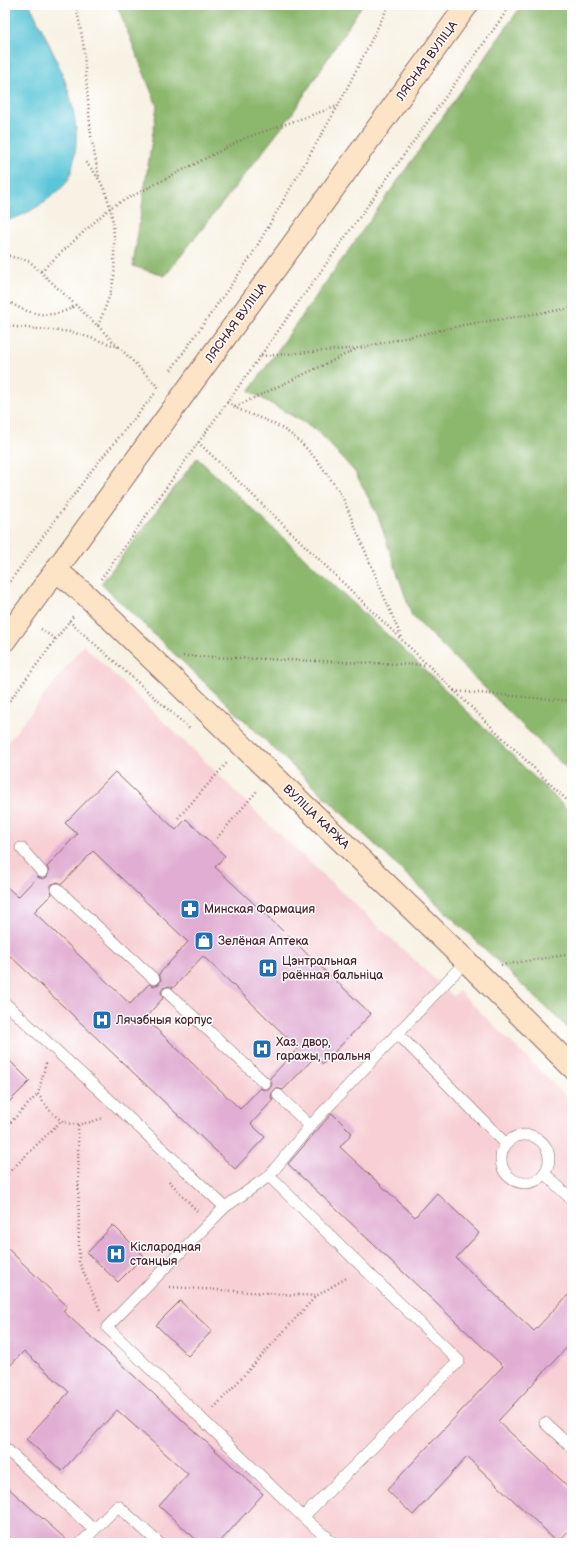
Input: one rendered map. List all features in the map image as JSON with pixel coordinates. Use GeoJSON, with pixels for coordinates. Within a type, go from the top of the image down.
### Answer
{"type":"FeatureCollection","features":[{"type":"Feature","properties":{"kind":"main road","name":"ЛЯСНАЯ ВУЛІЦА"},"geometry":{"type":"LineString","coordinates":[[5,640],[467,5]]}},
{"type":"Feature","properties":{"kind":"main road","name":"ВУЛІЦА КАРЖА"},"geometry":{"type":"LineString","coordinates":[[57,570],[87,596],[466,961],[572,1067]]}},
{"type":"Feature","properties":{"kind":"lane"},"geometry":{"type":"LineString","coordinates":[[21,848],[42,872]]}},
{"type":"Feature","properties":{"kind":"lane"},"geometry":{"type":"LineString","coordinates":[[57,889],[154,979]]}},
{"type":"Feature","properties":{"kind":"lane"},"geometry":{"type":"LineString","coordinates":[[326,1541],[107,1327],[225,1207],[269,1176],[310,1126],[466,961]]}},
{"type":"Feature","properties":{"kind":"lane"},"geometry":{"type":"LineString","coordinates":[[168,993],[265,1083]]}},
{"type":"Feature","properties":{"kind":"lane"},"geometry":{"type":"LineString","coordinates":[[5,1003],[225,1207]]}},
{"type":"Feature","properties":{"kind":"lane"},"geometry":{"type":"LineString","coordinates":[[397,1033],[506,1144]]}},
{"type":"Feature","properties":{"kind":"lane"},"geometry":{"type":"LineString","coordinates":[[278,1095],[310,1126]]}},
{"type":"Feature","properties":{"kind":"lane"},"geometry":{"type":"LineString","coordinates":[[520,1136],[536,1138],[547,1150],[549,1158],[548,1166],[544,1174],[532,1182],[524,1183],[510,1179],[502,1166],[501,1158],[502,1151],[506,1144],[512,1139],[520,1136]]}},
{"type":"Feature","properties":{"kind":"lane"},"geometry":{"type":"LineString","coordinates":[[544,1174],[572,1200]]}},
{"type":"Feature","properties":{"kind":"lane"},"geometry":{"type":"LineString","coordinates":[[269,1176],[459,1361],[303,1517]]}},
{"type":"Feature","properties":{"kind":"lane"},"geometry":{"type":"LineString","coordinates":[[545,1423],[572,1448]]}},
{"type":"Feature","properties":{"kind":"lane"},"geometry":{"type":"LineString","coordinates":[[5,1448],[94,1530]]}},
{"type":"Feature","properties":{"kind":"lane"},"geometry":{"type":"LineString","coordinates":[[81,1543],[118,1506],[159,1543]]}},
{"type":"Feature","properties":{"kind":"path"},"geometry":{"type":"LineString","coordinates":[[76,5],[83,42],[91,136],[100,179],[111,207],[114,242],[114,276],[107,302],[98,326]]}},
{"type":"Feature","properties":{"kind":"path"},"geometry":{"type":"LineString","coordinates":[[168,375],[250,258],[338,106],[389,5]]}},
{"type":"Feature","properties":{"kind":"path"},"geometry":{"type":"LineString","coordinates":[[97,584],[511,5]]}},
{"type":"Feature","properties":{"kind":"path"},"geometry":{"type":"LineString","coordinates":[[41,271],[111,207],[245,138],[338,106]]}},
{"type":"Feature","properties":{"kind":"path"},"geometry":{"type":"LineString","coordinates":[[84,160],[100,179]]}},
{"type":"Feature","properties":{"kind":"path"},"geometry":{"type":"LineString","coordinates":[[5,255],[29,262],[41,271],[159,388]]}},
{"type":"Feature","properties":{"kind":"path"},"geometry":{"type":"LineString","coordinates":[[5,299],[20,309],[39,314],[58,314],[76,305]]}},
{"type":"Feature","properties":{"kind":"path"},"geometry":{"type":"LineString","coordinates":[[260,356],[359,348],[464,325],[572,308]]}},
{"type":"Feature","properties":{"kind":"path"},"geometry":{"type":"LineString","coordinates":[[5,326],[72,332],[119,348]]}},
{"type":"Feature","properties":{"kind":"path"},"geometry":{"type":"LineString","coordinates":[[234,408],[359,348]]}},
{"type":"Feature","properties":{"kind":"path"},"geometry":{"type":"LineString","coordinates":[[5,588],[92,470],[159,388],[163,381]]}},
{"type":"Feature","properties":{"kind":"path"},"geometry":{"type":"LineString","coordinates":[[227,402],[234,408],[274,424],[286,431],[310,453],[332,481],[343,498],[402,641]]}},
{"type":"Feature","properties":{"kind":"path"},"geometry":{"type":"LineString","coordinates":[[198,442],[426,665],[572,805]]}},
{"type":"Feature","properties":{"kind":"path"},"geometry":{"type":"LineString","coordinates":[[5,707],[54,639],[69,621]]}},
{"type":"Feature","properties":{"kind":"path"},"geometry":{"type":"LineString","coordinates":[[40,628],[54,639]]}},
{"type":"Feature","properties":{"kind":"path"},"geometry":{"type":"LineString","coordinates":[[183,661],[177,656],[426,665]]}},
{"type":"Feature","properties":{"kind":"path"},"geometry":{"type":"LineString","coordinates":[[453,691],[572,701]]}},
{"type":"Feature","properties":{"kind":"path"},"geometry":{"type":"LineString","coordinates":[[178,818],[227,763]]}},
{"type":"Feature","properties":{"kind":"path"},"geometry":{"type":"LineString","coordinates":[[217,838],[257,792]]}},
{"type":"Feature","properties":{"kind":"path"},"geometry":{"type":"LineString","coordinates":[[496,959],[501,965],[572,954]]}},
{"type":"Feature","properties":{"kind":"path"},"geometry":{"type":"LineString","coordinates":[[5,1128],[38,1094],[46,1063]]}},
{"type":"Feature","properties":{"kind":"path"},"geometry":{"type":"LineString","coordinates":[[38,1094],[51,1112],[61,1121],[78,1125],[108,1117]]}},
{"type":"Feature","properties":{"kind":"path"},"geometry":{"type":"LineString","coordinates":[[5,1176],[61,1121]]}},
{"type":"Feature","properties":{"kind":"path"},"geometry":{"type":"LineString","coordinates":[[78,1125],[79,1262],[107,1327]]}},
{"type":"Feature","properties":{"kind":"path"},"geometry":{"type":"LineString","coordinates":[[167,1179],[210,1223]]}},
{"type":"Feature","properties":{"kind":"path"},"geometry":{"type":"LineString","coordinates":[[203,1420],[316,1296],[364,1268]]}},
{"type":"Feature","properties":{"kind":"path"},"geometry":{"type":"LineString","coordinates":[[148,1286],[316,1296]]}},
{"type":"Feature","properties":{"kind":"shaded area","name":"Хаз. двор, гаражы, пральня"},"geometry":{"type":"Polygon","coordinates":[[[83,645],[210,766],[261,817],[453,996],[459,991],[572,1102],[572,1543],[5,1543],[5,746],[83,645]]]}},
{"type":"Feature","properties":{"kind":"green space"},"geometry":{"type":"Polygon","coordinates":[[[117,5],[362,5],[290,117],[165,276],[133,266],[157,106],[117,5]]]}},
{"type":"Feature","properties":{"kind":"green space"},"geometry":{"type":"Polygon","coordinates":[[[522,5],[572,5],[572,774],[412,616],[378,516],[355,472],[317,430],[249,391],[522,5]]]}},
{"type":"Feature","properties":{"kind":"green space"},"geometry":{"type":"Polygon","coordinates":[[[197,458],[422,667],[572,814],[572,1032],[101,584],[197,458]]]}},
{"type":"Feature","properties":{"kind":"water"},"geometry":{"type":"Polygon","coordinates":[[[5,5],[30,5],[56,60],[71,99],[75,119],[76,139],[73,166],[66,183],[48,199],[33,209],[5,221],[5,5]]]}},
{"type":"Feature","properties":{"kind":"building","name":"Цэнтральная раённая бальніца"},"geometry":{"type":"Polygon","coordinates":[[[115,772],[176,830],[186,819],[225,856],[215,867],[371,1014],[323,1064],[315,1057],[283,1090],[276,1088],[273,1090],[271,1097],[273,1100],[251,1124],[265,1137],[235,1169],[5,951],[5,885],[18,897],[37,877],[43,879],[47,877],[49,871],[47,867],[77,834],[65,823],[115,772]],[[93,851],[62,884],[58,882],[52,884],[50,888],[52,894],[34,912],[130,1004],[149,984],[153,986],[159,984],[161,980],[159,974],[188,942],[93,851]],[[203,956],[173,988],[169,986],[163,988],[161,992],[163,998],[145,1018],[240,1109],[260,1088],[264,1090],[270,1088],[272,1084],[270,1078],[298,1048],[203,956]]]}},
{"type":"Feature","properties":{"kind":"building"},"geometry":{"type":"Polygon","coordinates":[[[5,1056],[30,1081],[5,1106],[5,1056]]]}},
{"type":"Feature","properties":{"kind":"building"},"geometry":{"type":"Polygon","coordinates":[[[332,1113],[352,1133],[340,1147],[415,1217],[437,1193],[479,1233],[456,1258],[534,1331],[572,1291],[572,1342],[498,1421],[572,1490],[572,1527],[558,1542],[467,1457],[413,1515],[387,1490],[503,1366],[288,1164],[332,1113]]]}},
{"type":"Feature","properties":{"kind":"building","name":"Кіслародная станцыя"},"geometry":{"type":"Polygon","coordinates":[[[113,1225],[144,1256],[118,1282],[87,1253],[113,1225]]]}},
{"type":"Feature","properties":{"kind":"building"},"geometry":{"type":"Polygon","coordinates":[[[5,1246],[67,1306],[63,1311],[263,1494],[219,1543],[200,1543],[159,1506],[188,1474],[117,1410],[62,1471],[26,1439],[69,1392],[24,1351],[5,1371],[5,1246]]]}},
{"type":"Feature","properties":{"kind":"building"},"geometry":{"type":"Polygon","coordinates":[[[180,1301],[212,1331],[188,1356],[156,1325],[180,1301]]]}},
{"type":"Feature","properties":{"kind":"building"},"geometry":{"type":"Polygon","coordinates":[[[5,1485],[70,1543],[15,1543],[5,1534],[5,1485]]]}},
{"type":"Feature","properties":{"kind":"place","name":"Минская Фармация"},"geometry":{"type":"Point","coordinates":[190,909]}},
{"type":"Feature","properties":{"kind":"place","name":"Зелёная Аптека"},"geometry":{"type":"Point","coordinates":[204,941]}},
{"type":"Feature","properties":{"kind":"place","name":"Цэнтральная раённая бальніца"},"geometry":{"type":"Point","coordinates":[268,968]}},
{"type":"Feature","properties":{"kind":"place","name":"Лячэбныя корпус"},"geometry":{"type":"Point","coordinates":[102,1020]}},
{"type":"Feature","properties":{"kind":"place","name":"Хаз. двор, гаражы, пральня"},"geometry":{"type":"Point","coordinates":[262,1049]}},
{"type":"Feature","properties":{"kind":"place","name":"Кіслародная станцыя"},"geometry":{"type":"Point","coordinates":[116,1254]}}]}
